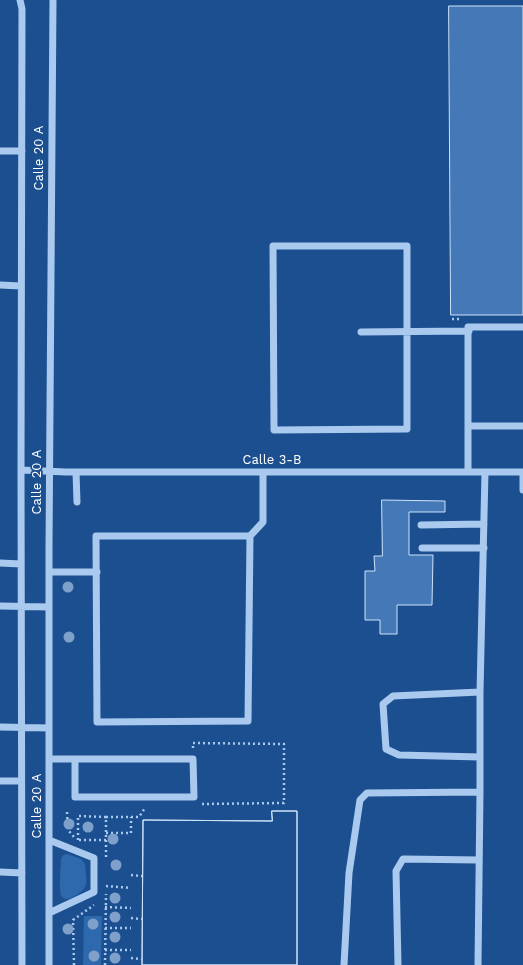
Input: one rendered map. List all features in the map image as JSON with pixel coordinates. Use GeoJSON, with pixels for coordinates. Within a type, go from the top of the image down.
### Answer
{"type":"FeatureCollection","features":[{"type":"Feature","properties":{"kind":"street","name":"Calle 20 A"},"geometry":{"type":"LineString","coordinates":[[20,0],[22,9],[22,965]]}},
{"type":"Feature","properties":{"kind":"street","name":"Calle 20 A"},"geometry":{"type":"LineString","coordinates":[[49,965],[49,471],[53,0]]}},
{"type":"Feature","properties":{"kind":"street"},"geometry":{"type":"LineString","coordinates":[[0,151],[22,151]]}},
{"type":"Feature","properties":{"kind":"street"},"geometry":{"type":"LineString","coordinates":[[273,246],[407,246],[407,332],[407,430],[274,430],[273,246]]}},
{"type":"Feature","properties":{"kind":"street"},"geometry":{"type":"LineString","coordinates":[[0,286],[21,286]]}},
{"type":"Feature","properties":{"kind":"street"},"geometry":{"type":"LineString","coordinates":[[468,472],[468,327],[523,327]]}},
{"type":"Feature","properties":{"kind":"street"},"geometry":{"type":"LineString","coordinates":[[361,332],[468,331]]}},
{"type":"Feature","properties":{"kind":"street"},"geometry":{"type":"LineString","coordinates":[[468,426],[523,426]]}},
{"type":"Feature","properties":{"kind":"street","name":"Calle 3-B"},"geometry":{"type":"LineString","coordinates":[[21,470],[76,472],[523,472]]}},
{"type":"Feature","properties":{"kind":"street"},"geometry":{"type":"LineString","coordinates":[[76,472],[77,502]]}},
{"type":"Feature","properties":{"kind":"street"},"geometry":{"type":"LineString","coordinates":[[250,536],[96,536],[97,722],[248,721],[250,536],[263,522],[263,472]]}},
{"type":"Feature","properties":{"kind":"street"},"geometry":{"type":"LineString","coordinates":[[478,965],[480,692],[485,472]]}},
{"type":"Feature","properties":{"kind":"street"},"geometry":{"type":"LineString","coordinates":[[523,472],[523,490]]}},
{"type":"Feature","properties":{"kind":"street"},"geometry":{"type":"LineString","coordinates":[[421,525],[484,524]]}},
{"type":"Feature","properties":{"kind":"street"},"geometry":{"type":"LineString","coordinates":[[422,548],[484,548]]}},
{"type":"Feature","properties":{"kind":"street"},"geometry":{"type":"LineString","coordinates":[[0,564],[21,564]]}},
{"type":"Feature","properties":{"kind":"street"},"geometry":{"type":"LineString","coordinates":[[49,572],[96,572]]}},
{"type":"Feature","properties":{"kind":"street"},"geometry":{"type":"LineString","coordinates":[[0,606],[49,607]]}},
{"type":"Feature","properties":{"kind":"street"},"geometry":{"type":"LineString","coordinates":[[480,692],[393,696],[383,704],[386,749],[399,755],[480,757]]}},
{"type":"Feature","properties":{"kind":"street"},"geometry":{"type":"LineString","coordinates":[[0,727],[49,728]]}},
{"type":"Feature","properties":{"kind":"street"},"geometry":{"type":"LineString","coordinates":[[49,759],[75,759],[193,759],[194,797],[75,797],[75,759]]}},
{"type":"Feature","properties":{"kind":"street"},"geometry":{"type":"LineString","coordinates":[[0,781],[21,781]]}},
{"type":"Feature","properties":{"kind":"street"},"geometry":{"type":"LineString","coordinates":[[344,965],[349,873],[360,800],[367,794],[480,792]]}},
{"type":"Feature","properties":{"kind":"street"},"geometry":{"type":"LineString","coordinates":[[49,840],[94,858],[94,892],[49,913]]}},
{"type":"Feature","properties":{"kind":"street"},"geometry":{"type":"LineString","coordinates":[[398,965],[396,871],[403,859],[479,860]]}},
{"type":"Feature","properties":{"kind":"street"},"geometry":{"type":"LineString","coordinates":[[0,872],[22,873]]}},
{"type":"Feature","properties":{"kind":"path"},"geometry":{"type":"LineString","coordinates":[[193,743],[284,744],[284,804],[201,804]]}},
{"type":"Feature","properties":{"kind":"path"},"geometry":{"type":"LineString","coordinates":[[78,840],[78,816],[139,817],[147,805]]}},
{"type":"Feature","properties":{"kind":"path"},"geometry":{"type":"LineString","coordinates":[[67,812],[68,830],[73,837],[78,840],[106,840]]}},
{"type":"Feature","properties":{"kind":"path"},"geometry":{"type":"LineString","coordinates":[[106,817],[106,863]]}},
{"type":"Feature","properties":{"kind":"path"},"geometry":{"type":"LineString","coordinates":[[106,833],[131,833],[131,817]]}},
{"type":"Feature","properties":{"kind":"path"},"geometry":{"type":"LineString","coordinates":[[131,875],[142,876]]}},
{"type":"Feature","properties":{"kind":"path"},"geometry":{"type":"LineString","coordinates":[[105,965],[106,879]]}},
{"type":"Feature","properties":{"kind":"path"},"geometry":{"type":"LineString","coordinates":[[106,886],[131,888]]}},
{"type":"Feature","properties":{"kind":"path"},"geometry":{"type":"LineString","coordinates":[[74,965],[73,920],[106,897]]}},
{"type":"Feature","properties":{"kind":"path"},"geometry":{"type":"LineString","coordinates":[[105,908],[131,908]]}},
{"type":"Feature","properties":{"kind":"path"},"geometry":{"type":"LineString","coordinates":[[131,918],[142,919]]}},
{"type":"Feature","properties":{"kind":"path"},"geometry":{"type":"LineString","coordinates":[[105,928],[131,928]]}},
{"type":"Feature","properties":{"kind":"path"},"geometry":{"type":"LineString","coordinates":[[105,950],[131,950]]}},
{"type":"Feature","properties":{"kind":"path"},"geometry":{"type":"LineString","coordinates":[[131,958],[142,959]]}},
{"type":"Feature","properties":{"kind":"shaded area"},"geometry":{"type":"Polygon","coordinates":[[[67,854],[81,859],[85,864],[86,885],[82,891],[71,898],[64,899],[61,894],[60,885],[61,859],[63,855],[67,854]]]}},
{"type":"Feature","properties":{"kind":"shaded area"},"geometry":{"type":"Polygon","coordinates":[[[84,916],[102,916],[101,965],[83,965],[84,916]]]}},
{"type":"Feature","properties":{"kind":"building"},"geometry":{"type":"Polygon","coordinates":[[[449,6],[523,6],[523,315],[451,315],[449,6]]]}},
{"type":"Feature","properties":{"kind":"building"},"geometry":{"type":"Polygon","coordinates":[[[382,500],[445,501],[445,512],[409,512],[409,555],[433,555],[432,605],[397,605],[397,634],[380,634],[380,620],[365,620],[365,571],[375,571],[374,556],[382,556],[382,500]]]}},
{"type":"Feature","properties":{"kind":"building"},"geometry":{"type":"Polygon","coordinates":[[[272,811],[297,811],[297,965],[142,965],[143,820],[272,821],[272,811]]]}},
{"type":"Feature","properties":{"kind":"building"},"geometry":{"type":"Polygon","coordinates":[[[272,811],[297,811],[297,965],[142,965],[143,820],[272,821],[272,811]]]}}]}
